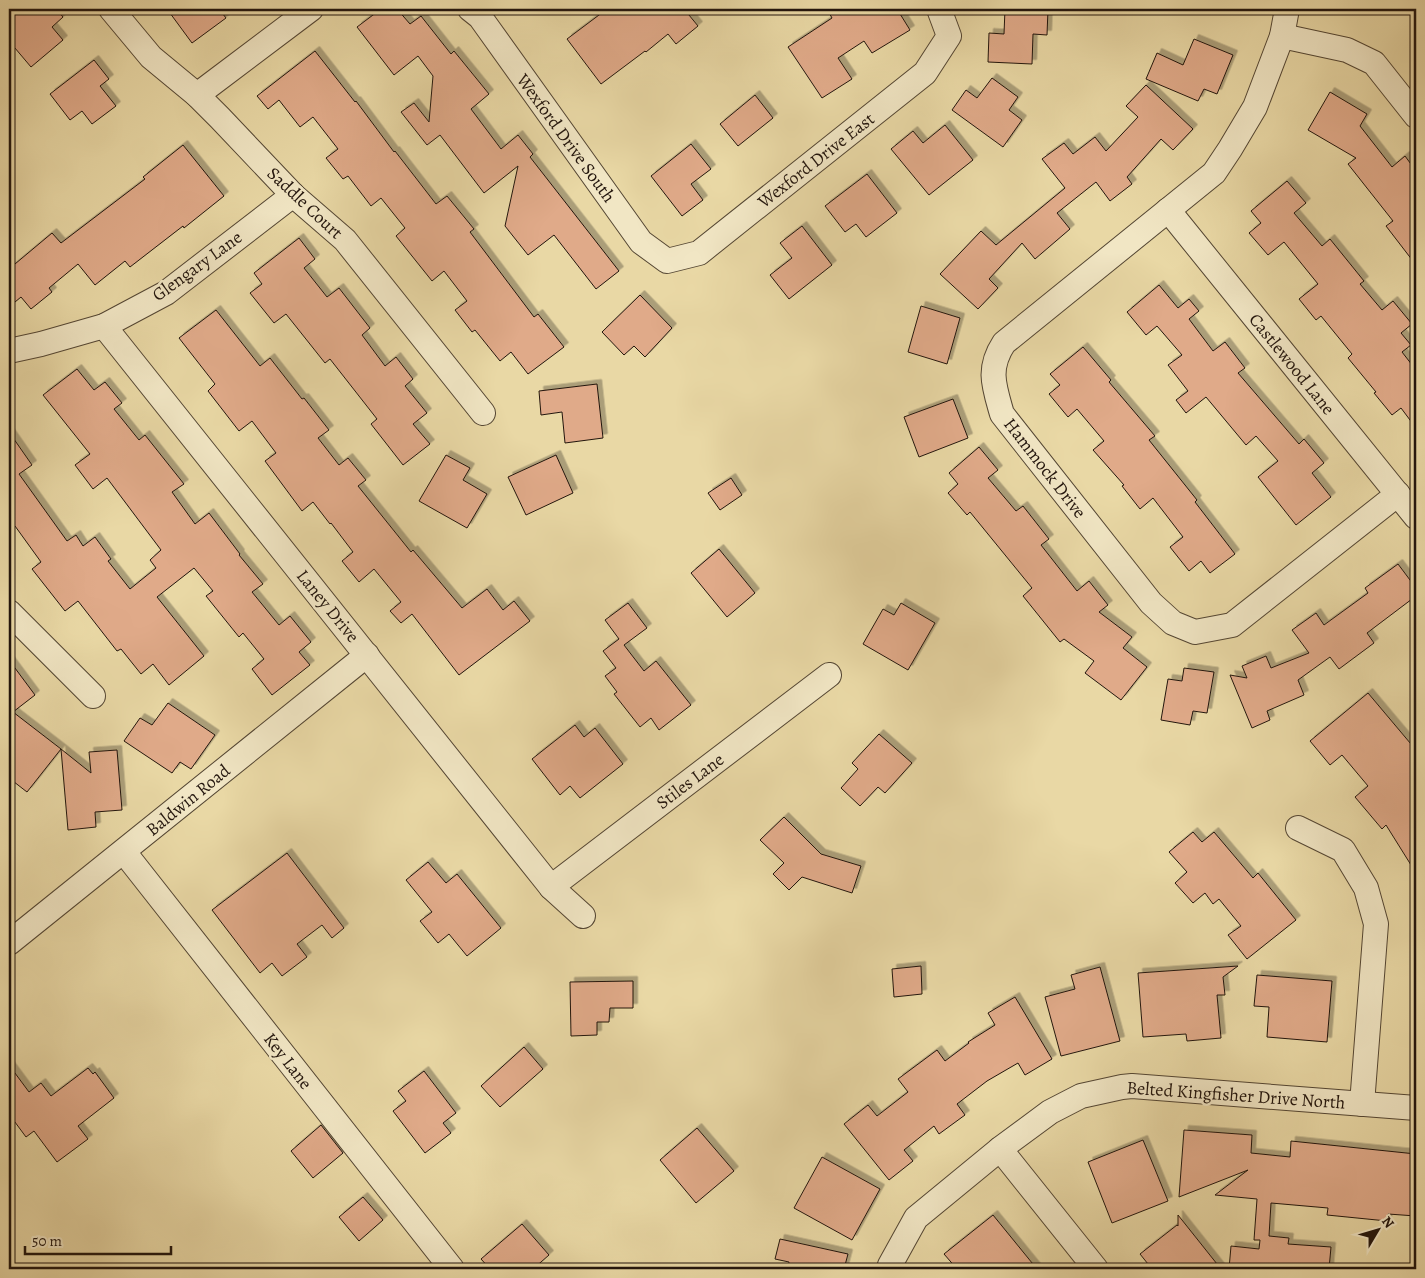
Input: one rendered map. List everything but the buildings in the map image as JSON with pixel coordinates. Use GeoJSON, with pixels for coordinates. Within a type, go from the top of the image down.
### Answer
{"type":"FeatureCollection","features":[{"type":"Feature","properties":{"kind":"street","name":"Saddle Court"},"geometry":{"type":"LineString","coordinates":[[111,9],[151,58],[197,95],[293,195],[345,240],[483,413]]}},
{"type":"Feature","properties":{"kind":"street"},"geometry":{"type":"LineString","coordinates":[[197,95],[311,9]]}},
{"type":"Feature","properties":{"kind":"street","name":"Wexford Drive East"},"geometry":{"type":"LineString","coordinates":[[667,262],[699,253],[926,73],[949,36],[939,9]]}},
{"type":"Feature","properties":{"kind":"street","name":"Hammock Drive"},"geometry":{"type":"LineString","coordinates":[[1287,9],[1282,36],[1255,107],[1214,172],[1004,343],[997,354],[994,365],[994,387],[1002,414],[1151,603],[1174,624],[1195,632],[1232,624],[1398,494]]}},
{"type":"Feature","properties":{"kind":"street","name":"Wexford Drive South"},"geometry":{"type":"LineString","coordinates":[[480,12],[641,242],[667,262]]}},
{"type":"Feature","properties":{"kind":"street"},"geometry":{"type":"LineString","coordinates":[[1282,36],[1346,50],[1374,63],[1416,116]]}},
{"type":"Feature","properties":{"kind":"street","name":"Glengary Lane"},"geometry":{"type":"LineString","coordinates":[[9,351],[104,326],[166,293],[293,195]]}},
{"type":"Feature","properties":{"kind":"street","name":"Castlewood Lane"},"geometry":{"type":"LineString","coordinates":[[1168,210],[1416,517]]}},
{"type":"Feature","properties":{"kind":"street","name":"Laney Drive"},"geometry":{"type":"LineString","coordinates":[[104,326],[551,887],[583,916]]}},
{"type":"Feature","properties":{"kind":"street"},"geometry":{"type":"LineString","coordinates":[[9,612],[93,696]]}},
{"type":"Feature","properties":{"kind":"street","name":"Baldwin Road"},"geometry":{"type":"LineString","coordinates":[[9,943],[367,655]]}},
{"type":"Feature","properties":{"kind":"street","name":"Stiles Lane"},"geometry":{"type":"LineString","coordinates":[[551,887],[829,675]]}},
{"type":"Feature","properties":{"kind":"street"},"geometry":{"type":"LineString","coordinates":[[1298,828],[1343,850],[1366,888],[1376,924],[1362,1104]]}},
{"type":"Feature","properties":{"kind":"street","name":"Key Lane"},"geometry":{"type":"LineString","coordinates":[[124,852],[452,1269]]}},
{"type":"Feature","properties":{"kind":"street","name":"Belted Kingfisher Drive North"},"geometry":{"type":"LineString","coordinates":[[889,1269],[916,1218],[1000,1149],[1050,1112],[1081,1096],[1132,1086],[1416,1108]]}},
{"type":"Feature","properties":{"kind":"street"},"geometry":{"type":"LineString","coordinates":[[1000,1149],[1096,1269]]}}]}
